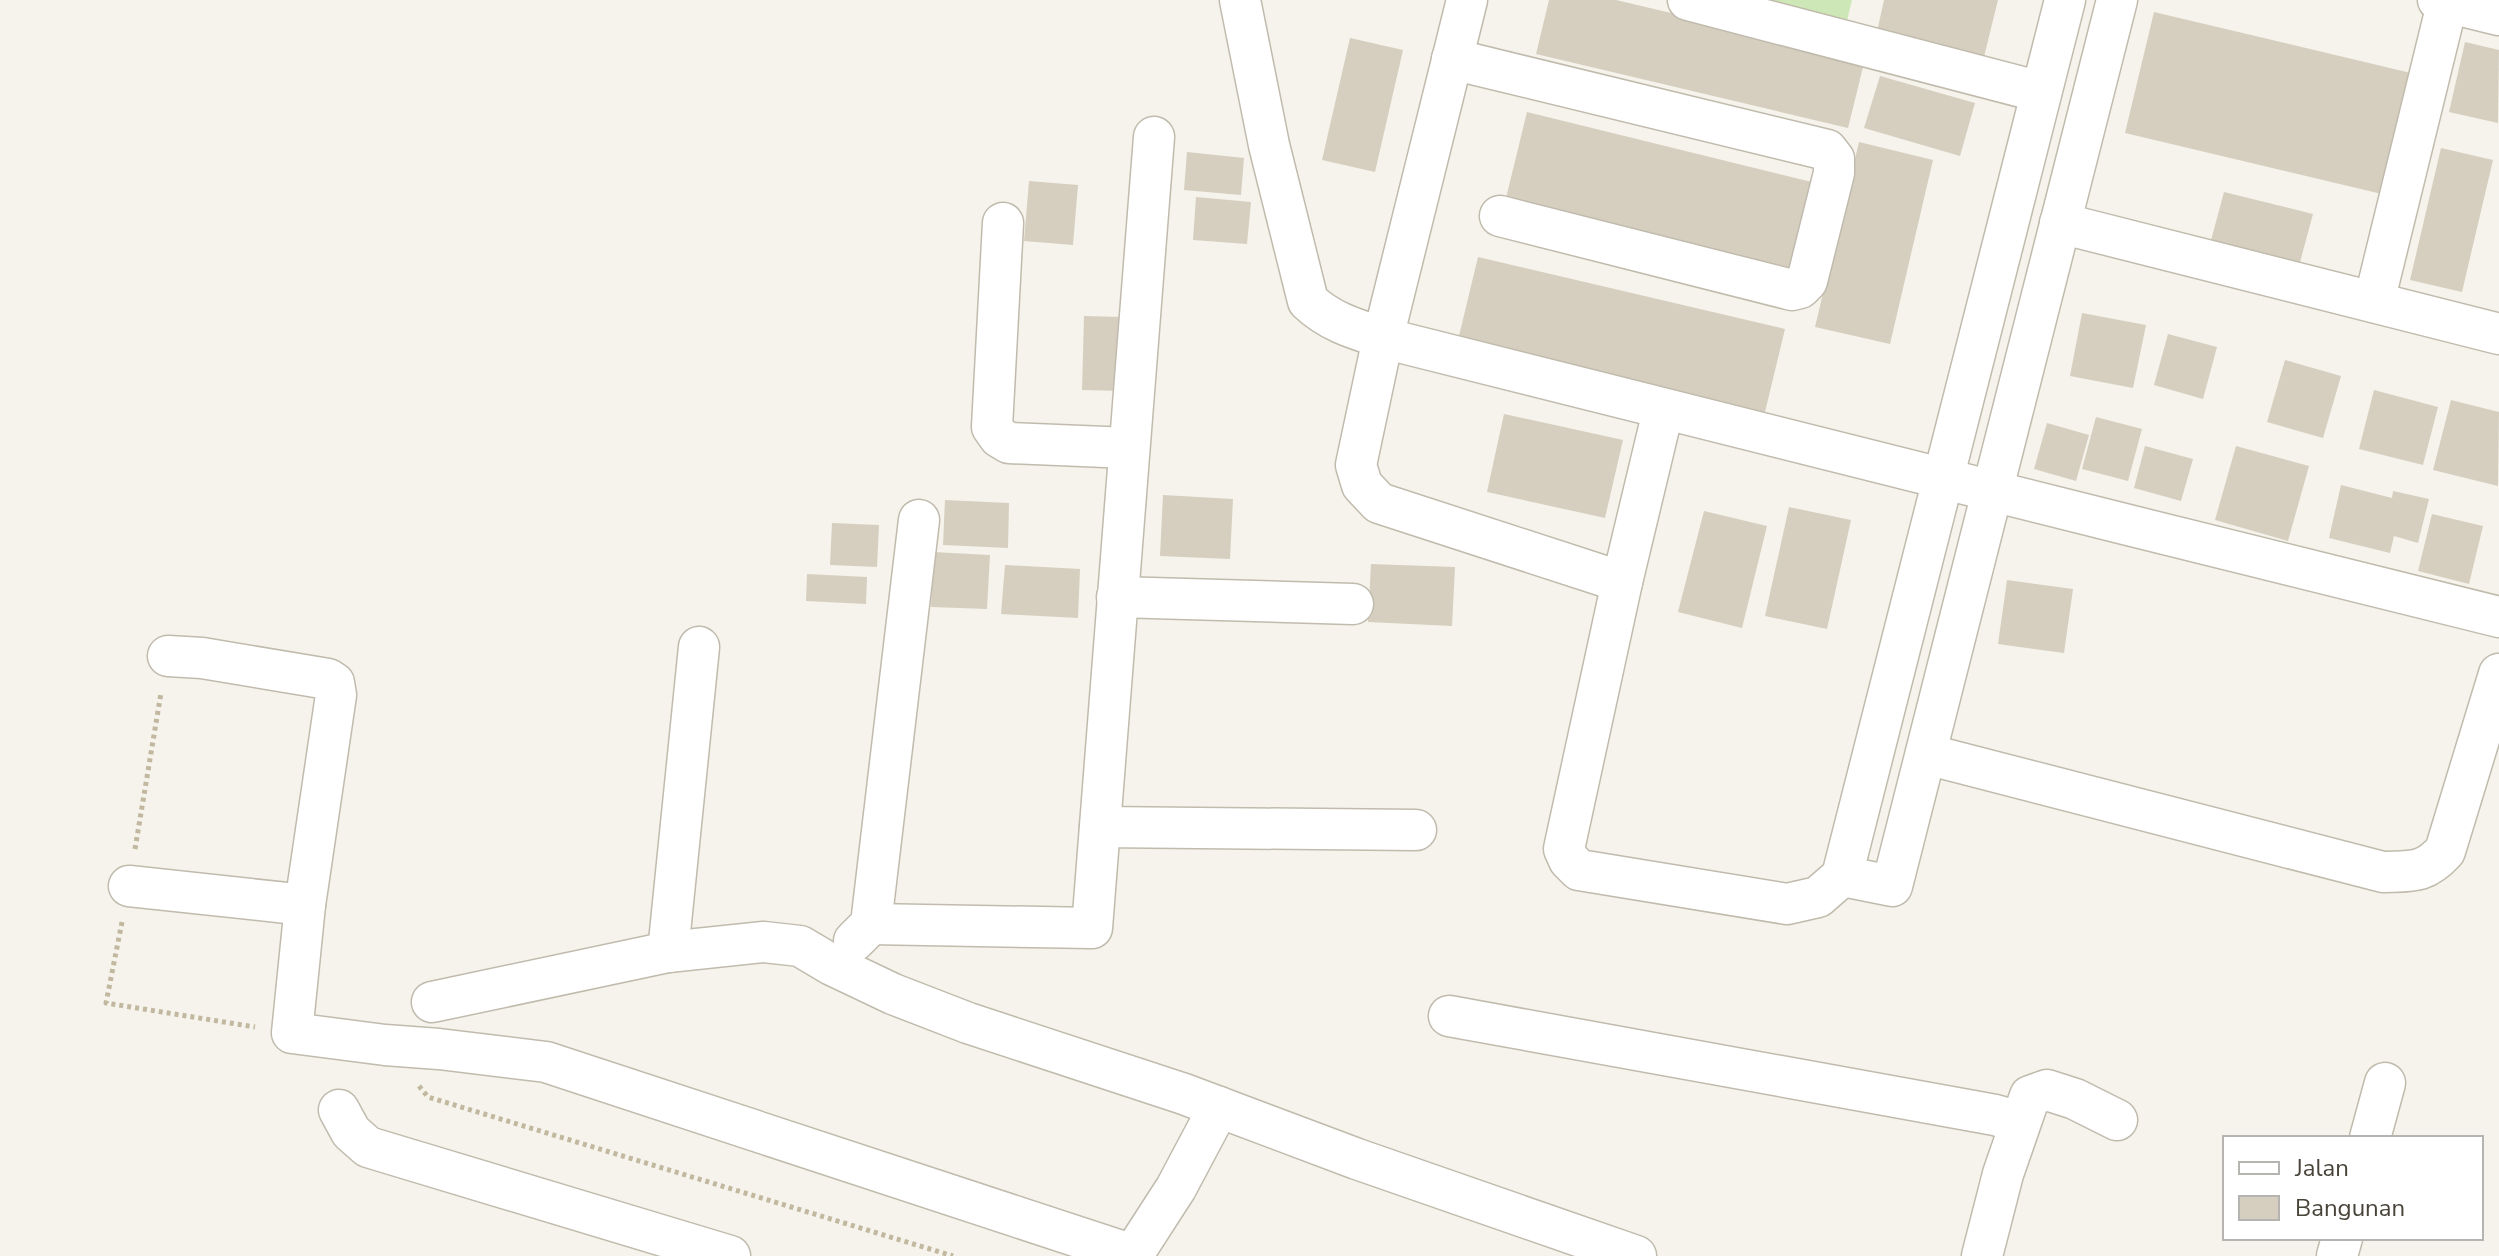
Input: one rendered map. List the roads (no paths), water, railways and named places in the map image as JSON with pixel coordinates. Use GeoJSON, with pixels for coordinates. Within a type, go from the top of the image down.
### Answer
{"type":"FeatureCollection","features":[{"type":"Feature","properties":{"kind":"street"},"geometry":{"type":"LineString","coordinates":[[1240,0],[1269,145],[1308,301],[1321,314],[1339,323],[1383,338],[1663,411],[2499,617]]}},
{"type":"Feature","properties":{"kind":"street"},"geometry":{"type":"LineString","coordinates":[[1467,0],[1383,338],[1356,465],[1362,485],[1379,503],[1622,582]]}},
{"type":"Feature","properties":{"kind":"street"},"geometry":{"type":"LineString","coordinates":[[1688,0],[2041,92]]}},
{"type":"Feature","properties":{"kind":"street"},"geometry":{"type":"LineString","coordinates":[[1663,411],[1564,849],[1579,870],[1787,904],[1818,897],[1842,876],[2065,0]]}},
{"type":"Feature","properties":{"kind":"street"},"geometry":{"type":"LineString","coordinates":[[1842,876],[1892,886],[2117,0]]}},
{"type":"Feature","properties":{"kind":"street"},"geometry":{"type":"LineString","coordinates":[[2374,302],[2444,1],[2499,15]]}},
{"type":"Feature","properties":{"kind":"street"},"geometry":{"type":"LineString","coordinates":[[1452,59],[1827,150],[1834,159],[1834,173],[1807,281],[1800,288],[1792,290],[1500,216]]}},
{"type":"Feature","properties":{"kind":"street"},"geometry":{"type":"LineString","coordinates":[[871,924],[1092,928],[1154,137]]}},
{"type":"Feature","properties":{"kind":"street"},"geometry":{"type":"LineString","coordinates":[[1003,223],[992,427],[999,437],[1009,443],[1129,448]]}},
{"type":"Feature","properties":{"kind":"street"},"geometry":{"type":"LineString","coordinates":[[2060,223],[2499,334]]}},
{"type":"Feature","properties":{"kind":"street"},"geometry":{"type":"LineString","coordinates":[[832,965],[871,924],[919,520]]}},
{"type":"Feature","properties":{"kind":"street"},"geometry":{"type":"LineString","coordinates":[[1117,597],[1353,604]]}},
{"type":"Feature","properties":{"kind":"street"},"geometry":{"type":"LineString","coordinates":[[668,952],[699,647]]}},
{"type":"Feature","properties":{"kind":"street"},"geometry":{"type":"LineString","coordinates":[[168,656],[202,658],[328,679],[334,683],[336,695],[305,905],[292,1033],[546,1062],[1133,1256],[1176,1188],[1219,1107]]}},
{"type":"Feature","properties":{"kind":"street"},"geometry":{"type":"LineString","coordinates":[[1926,754],[2383,872],[2421,871],[2445,851],[2499,674]]}},
{"type":"Feature","properties":{"kind":"street"},"geometry":{"type":"LineString","coordinates":[[1100,827],[1416,830]]}},
{"type":"Feature","properties":{"kind":"street"},"geometry":{"type":"LineString","coordinates":[[129,886],[305,905]]}},
{"type":"Feature","properties":{"kind":"street"},"geometry":{"type":"LineString","coordinates":[[432,1002],[668,952],[764,942],[800,946],[893,994],[968,1023],[1219,1107],[1357,1159],[1636,1256]]}},
{"type":"Feature","properties":{"kind":"street"},"geometry":{"type":"LineString","coordinates":[[1449,1016],[2020,1122]]}},
{"type":"Feature","properties":{"kind":"street"},"geometry":{"type":"LineString","coordinates":[[2371,1136],[2385,1083]]}},
{"type":"Feature","properties":{"kind":"street"},"geometry":{"type":"LineString","coordinates":[[1982,1256],[2030,1096],[2047,1090],[2075,1099],[2117,1120]]}},
{"type":"Feature","properties":{"kind":"street"},"geometry":{"type":"LineString","coordinates":[[339,1110],[351,1132],[368,1147],[730,1256]]}}]}
